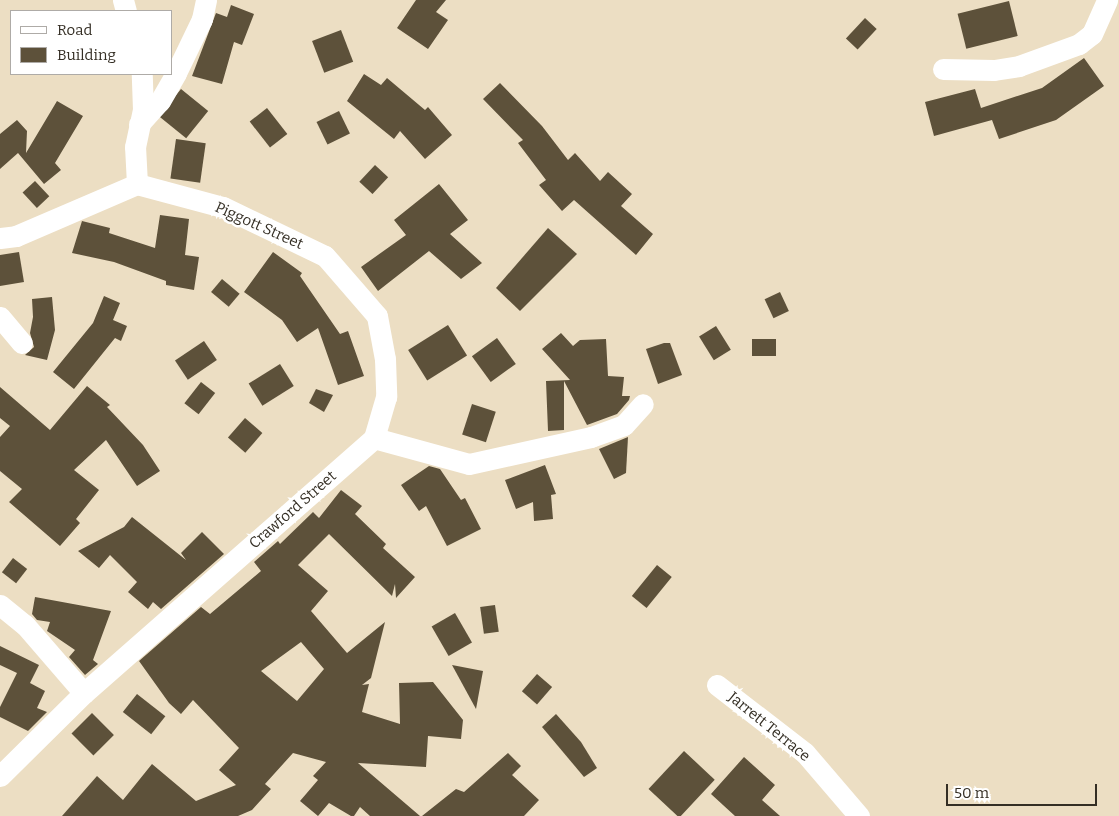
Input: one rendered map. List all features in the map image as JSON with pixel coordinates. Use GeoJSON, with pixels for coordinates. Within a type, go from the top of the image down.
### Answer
{"type":"FeatureCollection","features":[{"type":"Feature","properties":{"kind":"street"},"geometry":{"type":"LineString","coordinates":[[140,124],[160,101],[176,73],[202,18],[206,0]]}},
{"type":"Feature","properties":{"kind":"street"},"geometry":{"type":"LineString","coordinates":[[943,69],[994,70],[1019,66],[1079,44],[1092,34],[1107,0]]}},
{"type":"Feature","properties":{"kind":"street"},"geometry":{"type":"LineString","coordinates":[[0,238],[16,236],[137,184],[135,147],[140,124],[144,80],[142,75]]}},
{"type":"Feature","properties":{"kind":"street","name":"Piggott Street"},"geometry":{"type":"LineString","coordinates":[[137,184],[223,207],[325,256],[377,316],[386,360],[386,397],[374,438]]}},
{"type":"Feature","properties":{"kind":"street"},"geometry":{"type":"LineString","coordinates":[[0,317],[22,343]]}},
{"type":"Feature","properties":{"kind":"street"},"geometry":{"type":"LineString","coordinates":[[374,438],[469,464],[591,437],[624,425],[643,404]]}},
{"type":"Feature","properties":{"kind":"street","name":"Crawford Street"},"geometry":{"type":"LineString","coordinates":[[0,776],[84,693],[374,438]]}},
{"type":"Feature","properties":{"kind":"street"},"geometry":{"type":"LineString","coordinates":[[0,605],[25,625],[84,693]]}},
{"type":"Feature","properties":{"kind":"street","name":"Jarrett Terrace"},"geometry":{"type":"LineString","coordinates":[[717,685],[804,753],[859,816]]}},
{"type":"Feature","properties":{"kind":"building"},"geometry":{"type":"Polygon","coordinates":[[[416,0],[446,0],[436,12],[448,20],[428,49],[397,28],[416,0]]]}},
{"type":"Feature","properties":{"kind":"building"},"geometry":{"type":"Polygon","coordinates":[[[1009,1],[1018,36],[966,49],[958,14],[1009,1]]]}},
{"type":"Feature","properties":{"kind":"building"},"geometry":{"type":"Polygon","coordinates":[[[231,5],[254,14],[242,45],[234,42],[222,84],[192,76],[216,13],[227,17],[231,5]]]}},
{"type":"Feature","properties":{"kind":"building"},"geometry":{"type":"Polygon","coordinates":[[[865,18],[877,29],[858,49],[846,38],[865,18]]]}},
{"type":"Feature","properties":{"kind":"building"},"geometry":{"type":"Polygon","coordinates":[[[341,30],[353,62],[324,73],[312,41],[341,30]]]}},
{"type":"Feature","properties":{"kind":"building"},"geometry":{"type":"Polygon","coordinates":[[[1084,58],[1104,86],[1056,120],[999,139],[992,120],[934,136],[925,102],[975,89],[981,108],[1042,88],[1084,58]]]}},
{"type":"Feature","properties":{"kind":"building"},"geometry":{"type":"Polygon","coordinates":[[[364,74],[381,85],[387,78],[425,110],[428,107],[452,135],[425,159],[400,131],[394,139],[347,101],[364,74]]]}},
{"type":"Feature","properties":{"kind":"building"},"geometry":{"type":"Polygon","coordinates":[[[500,83],[542,126],[568,160],[575,153],[600,181],[608,172],[632,194],[621,206],[653,234],[636,255],[574,200],[562,211],[539,185],[546,180],[518,143],[523,140],[483,99],[500,83]]]}},
{"type":"Feature","properties":{"kind":"building"},"geometry":{"type":"Polygon","coordinates":[[[181,89],[208,111],[186,138],[159,116],[181,89]]]}},
{"type":"Feature","properties":{"kind":"building"},"geometry":{"type":"Polygon","coordinates":[[[57,101],[83,116],[55,163],[61,170],[44,184],[18,153],[0,169],[0,134],[17,120],[27,131],[26,153],[57,101]]]}},
{"type":"Feature","properties":{"kind":"building"},"geometry":{"type":"Polygon","coordinates":[[[267,108],[287,134],[270,148],[250,122],[267,108]]]}},
{"type":"Feature","properties":{"kind":"building"},"geometry":{"type":"Polygon","coordinates":[[[339,111],[350,133],[327,144],[317,122],[339,111]]]}},
{"type":"Feature","properties":{"kind":"building"},"geometry":{"type":"Polygon","coordinates":[[[176,139],[206,143],[200,183],[170,179],[176,139]]]}},
{"type":"Feature","properties":{"kind":"building"},"geometry":{"type":"Polygon","coordinates":[[[375,165],[388,177],[372,194],[359,182],[375,165]]]}},
{"type":"Feature","properties":{"kind":"building"},"geometry":{"type":"Polygon","coordinates":[[[35,181],[49,196],[37,208],[23,193],[35,181]]]}},
{"type":"Feature","properties":{"kind":"building"},"geometry":{"type":"Polygon","coordinates":[[[439,184],[468,220],[450,234],[482,263],[461,279],[429,251],[378,291],[361,267],[406,235],[394,220],[439,184]]]}},
{"type":"Feature","properties":{"kind":"building"},"geometry":{"type":"Polygon","coordinates":[[[160,215],[189,219],[185,255],[199,257],[194,290],[166,285],[166,281],[114,262],[72,253],[82,221],[110,228],[109,233],[155,248],[160,215]]]}},
{"type":"Feature","properties":{"kind":"building"},"geometry":{"type":"Polygon","coordinates":[[[548,228],[577,254],[520,311],[496,288],[548,228]]]}},
{"type":"Feature","properties":{"kind":"building"},"geometry":{"type":"Polygon","coordinates":[[[19,252],[24,282],[0,286],[0,255],[19,252]]]}},
{"type":"Feature","properties":{"kind":"building"},"geometry":{"type":"Polygon","coordinates":[[[273,252],[302,273],[300,276],[340,334],[348,331],[364,376],[338,385],[318,328],[297,342],[282,320],[244,292],[273,252]]]}},
{"type":"Feature","properties":{"kind":"building"},"geometry":{"type":"Polygon","coordinates":[[[222,279],[240,294],[229,307],[211,292],[222,279]]]}},
{"type":"Feature","properties":{"kind":"building"},"geometry":{"type":"Polygon","coordinates":[[[780,292],[789,311],[773,318],[765,299],[780,292]]]}},
{"type":"Feature","properties":{"kind":"building"},"geometry":{"type":"Polygon","coordinates":[[[104,296],[120,303],[113,320],[127,326],[121,341],[115,338],[74,389],[53,372],[93,323],[104,296]]]}},
{"type":"Feature","properties":{"kind":"building"},"geometry":{"type":"Polygon","coordinates":[[[52,297],[55,330],[47,360],[25,355],[34,347],[30,333],[33,317],[32,299],[52,297]]]}},
{"type":"Feature","properties":{"kind":"building"},"geometry":{"type":"Polygon","coordinates":[[[448,325],[467,356],[427,380],[408,350],[448,325]]]}},
{"type":"Feature","properties":{"kind":"building"},"geometry":{"type":"Polygon","coordinates":[[[716,326],[731,350],[714,360],[699,337],[716,326]]]}},
{"type":"Feature","properties":{"kind":"building"},"geometry":{"type":"Polygon","coordinates":[[[561,333],[573,346],[580,340],[606,339],[608,376],[624,377],[622,396],[630,396],[629,400],[617,414],[587,425],[564,381],[564,430],[548,431],[546,381],[570,380],[542,349],[561,333]]]}},
{"type":"Feature","properties":{"kind":"building"},"geometry":{"type":"Polygon","coordinates":[[[497,338],[516,364],[491,382],[472,356],[497,338]]]}},
{"type":"Feature","properties":{"kind":"building"},"geometry":{"type":"Polygon","coordinates":[[[752,339],[776,339],[776,356],[752,356],[752,339]]]}},
{"type":"Feature","properties":{"kind":"building"},"geometry":{"type":"Polygon","coordinates":[[[204,341],[217,360],[188,380],[175,361],[204,341]]]}},
{"type":"Feature","properties":{"kind":"building"},"geometry":{"type":"Polygon","coordinates":[[[670,343],[682,375],[658,384],[646,349],[670,343]]]}},
{"type":"Feature","properties":{"kind":"building"},"geometry":{"type":"Polygon","coordinates":[[[280,364],[294,386],[262,406],[249,384],[280,364]]]}},
{"type":"Feature","properties":{"kind":"building"},"geometry":{"type":"Polygon","coordinates":[[[201,382],[215,393],[199,414],[184,403],[201,382]]]}},
{"type":"Feature","properties":{"kind":"building"},"geometry":{"type":"Polygon","coordinates":[[[87,386],[110,405],[107,407],[143,445],[160,471],[137,486],[106,440],[74,470],[99,490],[76,519],[80,523],[60,546],[9,502],[22,489],[0,471],[0,437],[10,426],[0,418],[0,387],[50,430],[87,386]]]}},
{"type":"Feature","properties":{"kind":"building"},"geometry":{"type":"Polygon","coordinates":[[[316,389],[333,395],[324,412],[309,403],[316,389]]]}},
{"type":"Feature","properties":{"kind":"building"},"geometry":{"type":"Polygon","coordinates":[[[472,404],[496,412],[486,442],[462,434],[472,404]]]}},
{"type":"Feature","properties":{"kind":"building"},"geometry":{"type":"Polygon","coordinates":[[[245,418],[262,433],[245,453],[228,438],[245,418]]]}},
{"type":"Feature","properties":{"kind":"building"},"geometry":{"type":"Polygon","coordinates":[[[628,437],[626,473],[614,479],[599,449],[628,437]]]}},
{"type":"Feature","properties":{"kind":"building"},"geometry":{"type":"Polygon","coordinates":[[[545,465],[556,494],[551,495],[553,519],[534,521],[533,502],[516,509],[505,480],[545,465]]]}},
{"type":"Feature","properties":{"kind":"building"},"geometry":{"type":"Polygon","coordinates":[[[429,466],[440,469],[461,500],[465,498],[481,529],[447,546],[426,506],[419,511],[401,485],[429,466]]]}},
{"type":"Feature","properties":{"kind":"building"},"geometry":{"type":"Polygon","coordinates":[[[341,490],[362,506],[355,514],[386,544],[383,548],[415,577],[396,598],[395,584],[392,596],[329,534],[298,565],[328,591],[311,611],[347,653],[385,622],[371,678],[362,685],[369,684],[362,712],[400,724],[399,683],[433,682],[463,720],[461,739],[428,736],[426,767],[358,763],[420,816],[370,816],[360,807],[354,816],[351,816],[329,803],[318,816],[300,801],[318,780],[313,776],[326,762],[293,753],[265,784],[271,789],[252,810],[238,816],[62,816],[97,776],[123,800],[152,764],[196,801],[236,785],[219,770],[239,748],[193,700],[181,714],[169,703],[139,661],[201,607],[210,614],[261,571],[254,562],[278,541],[280,544],[313,512],[319,518],[341,490]],[[301,642],[261,671],[297,701],[324,669],[301,642]]]}},
{"type":"Feature","properties":{"kind":"building"},"geometry":{"type":"Polygon","coordinates":[[[132,517],[186,560],[181,553],[202,532],[224,554],[161,609],[153,602],[148,609],[128,592],[137,582],[110,555],[99,568],[78,551],[124,527],[132,517]]]}},
{"type":"Feature","properties":{"kind":"building"},"geometry":{"type":"Polygon","coordinates":[[[13,558],[27,569],[16,583],[2,572],[13,558]]]}},
{"type":"Feature","properties":{"kind":"building"},"geometry":{"type":"Polygon","coordinates":[[[657,565],[672,577],[647,608],[632,596],[657,565]]]}},
{"type":"Feature","properties":{"kind":"building"},"geometry":{"type":"Polygon","coordinates":[[[35,597],[111,611],[93,660],[98,664],[85,675],[69,657],[75,650],[47,631],[50,622],[37,620],[32,614],[35,597]]]}},
{"type":"Feature","properties":{"kind":"building"},"geometry":{"type":"Polygon","coordinates":[[[495,605],[499,632],[484,634],[480,607],[495,605]]]}},
{"type":"Feature","properties":{"kind":"building"},"geometry":{"type":"Polygon","coordinates":[[[455,613],[472,642],[449,656],[432,626],[455,613]]]}},
{"type":"Feature","properties":{"kind":"building"},"geometry":{"type":"Polygon","coordinates":[[[0,646],[39,665],[30,683],[45,691],[37,708],[47,712],[28,731],[0,717],[0,707],[17,673],[0,665],[0,646]]]}},
{"type":"Feature","properties":{"kind":"building"},"geometry":{"type":"Polygon","coordinates":[[[452,665],[483,671],[476,709],[452,665]]]}},
{"type":"Feature","properties":{"kind":"building"},"geometry":{"type":"Polygon","coordinates":[[[537,674],[552,687],[537,704],[522,691],[537,674]]]}},
{"type":"Feature","properties":{"kind":"building"},"geometry":{"type":"Polygon","coordinates":[[[137,694],[165,716],[151,734],[123,712],[137,694]]]}},
{"type":"Feature","properties":{"kind":"building"},"geometry":{"type":"Polygon","coordinates":[[[92,713],[114,735],[93,755],[71,734],[92,713]]]}},
{"type":"Feature","properties":{"kind":"building"},"geometry":{"type":"Polygon","coordinates":[[[556,714],[581,742],[597,768],[584,777],[542,727],[556,714]]]}},
{"type":"Feature","properties":{"kind":"building"},"geometry":{"type":"Polygon","coordinates":[[[684,751],[715,780],[681,816],[677,816],[649,789],[684,751]]]}},
{"type":"Feature","properties":{"kind":"building"},"geometry":{"type":"Polygon","coordinates":[[[508,753],[521,766],[512,775],[539,800],[524,816],[422,816],[456,789],[464,792],[508,753]]]}},
{"type":"Feature","properties":{"kind":"building"},"geometry":{"type":"Polygon","coordinates":[[[744,757],[775,785],[762,800],[780,816],[735,816],[711,794],[744,757]]]}}]}
